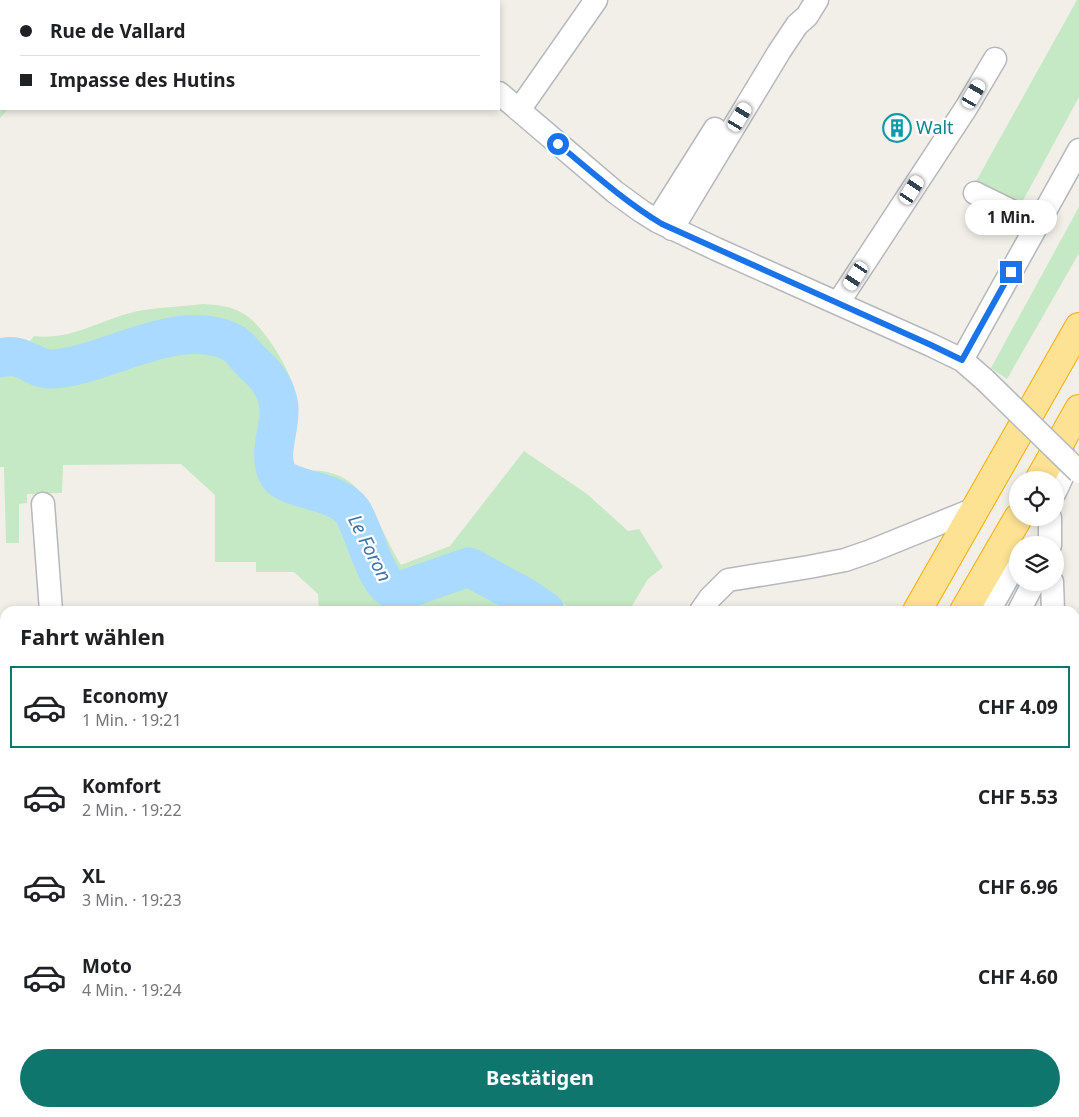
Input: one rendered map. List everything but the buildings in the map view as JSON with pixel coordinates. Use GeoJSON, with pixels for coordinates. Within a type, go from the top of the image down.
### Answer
{"type":"FeatureCollection","features":[{"type":"Feature","properties":{"kind":"highway"},"geometry":{"type":"LineString","coordinates":[[919,606],[977,508],[1079,327]]}},
{"type":"Feature","properties":{"kind":"highway"},"geometry":{"type":"LineString","coordinates":[[1044,471],[1079,409]]}},
{"type":"Feature","properties":{"kind":"highway"},"geometry":{"type":"LineString","coordinates":[[968,606],[1009,557]]}},
{"type":"Feature","properties":{"kind":"street"},"geometry":{"type":"LineString","coordinates":[[519,110],[596,0]]}},
{"type":"Feature","properties":{"kind":"street"},"geometry":{"type":"LineString","coordinates":[[665,225],[797,25],[807,16],[816,0]]}},
{"type":"Feature","properties":{"kind":"street"},"geometry":{"type":"LineString","coordinates":[[665,225],[770,38]]}},
{"type":"Feature","properties":{"kind":"street"},"geometry":{"type":"LineString","coordinates":[[838,304],[966,108],[995,60]]}},
{"type":"Feature","properties":{"kind":"street"},"geometry":{"type":"LineString","coordinates":[[500,94],[615,192],[641,211],[665,225],[962,360],[1079,472]]}},
{"type":"Feature","properties":{"kind":"street"},"geometry":{"type":"LineString","coordinates":[[962,360],[1079,150]]}},
{"type":"Feature","properties":{"kind":"street"},"geometry":{"type":"LineString","coordinates":[[975,193],[1038,224]]}},
{"type":"Feature","properties":{"kind":"street"},"geometry":{"type":"LineString","coordinates":[[1062,438],[1062,471]]}},
{"type":"Feature","properties":{"kind":"street"},"geometry":{"type":"LineString","coordinates":[[43,504],[51,606]]}},
{"type":"Feature","properties":{"kind":"street"},"geometry":{"type":"LineString","coordinates":[[704,606],[728,580],[845,560],[977,508]]}},
{"type":"Feature","properties":{"kind":"street"},"geometry":{"type":"LineString","coordinates":[[991,606],[1009,562]]}},
{"type":"Feature","properties":{"kind":"street"},"geometry":{"type":"LineString","coordinates":[[1021,606],[1029,591]]}},
{"type":"Feature","properties":{"kind":"street"},"geometry":{"type":"LineString","coordinates":[[1052,591],[1053,606]]}},
{"type":"Feature","properties":{"kind":"green space"},"geometry":{"type":"Polygon","coordinates":[[[1077,0],[1079,0],[1079,97],[1019,208],[974,185],[1077,0]]]}},
{"type":"Feature","properties":{"kind":"green space"},"geometry":{"type":"Polygon","coordinates":[[[0,110],[7,110],[0,118],[0,110]]]}},
{"type":"Feature","properties":{"kind":"green space"},"geometry":{"type":"Polygon","coordinates":[[[1079,207],[1079,253],[1007,379],[991,368],[1079,207]]]}},
{"type":"Feature","properties":{"kind":"green space"},"geometry":{"type":"Polygon","coordinates":[[[203,304],[219,305],[239,311],[261,329],[286,368],[295,393],[296,403],[288,454],[292,467],[301,471],[329,472],[349,481],[366,500],[401,565],[450,546],[524,451],[587,494],[628,531],[639,529],[663,567],[648,579],[632,606],[567,606],[480,558],[474,557],[400,582],[392,579],[351,496],[335,484],[316,478],[297,477],[280,466],[279,447],[285,426],[286,410],[283,396],[275,377],[266,363],[242,340],[223,330],[181,327],[150,330],[58,359],[51,359],[25,347],[34,336],[47,337],[72,333],[134,312],[203,304]]]}},
{"type":"Feature","properties":{"kind":"green space"},"geometry":{"type":"Polygon","coordinates":[[[192,341],[223,350],[241,363],[264,387],[270,404],[267,459],[271,480],[276,487],[285,492],[329,505],[349,517],[356,530],[367,571],[375,587],[387,598],[401,600],[410,598],[469,575],[520,606],[319,606],[318,594],[294,572],[256,572],[256,562],[215,562],[215,495],[181,464],[63,465],[62,493],[27,494],[27,503],[19,504],[19,543],[6,543],[4,467],[0,467],[0,366],[15,366],[42,380],[129,354],[192,341]]]}},
{"type":"Feature","properties":{"kind":"waterway","name":"Le Foron"},"geometry":{"type":"LineString","coordinates":[[0,358],[16,357],[40,367],[54,369],[75,366],[167,338],[190,335],[212,336],[233,343],[267,377],[276,396],[279,406],[274,449],[277,473],[282,479],[290,483],[335,498],[352,511],[378,571],[392,589],[400,591],[469,567],[538,606]]}},
{"type":"Feature","properties":{"kind":"place","name":"Walt"},"geometry":{"type":"Point","coordinates":[897,128]}},
{"type":"Feature","properties":{"kind":"route"},"geometry":{"type":"LineString","coordinates":[[558,144],[615,192],[662,224],[962,360],[1011,272]]}}]}
